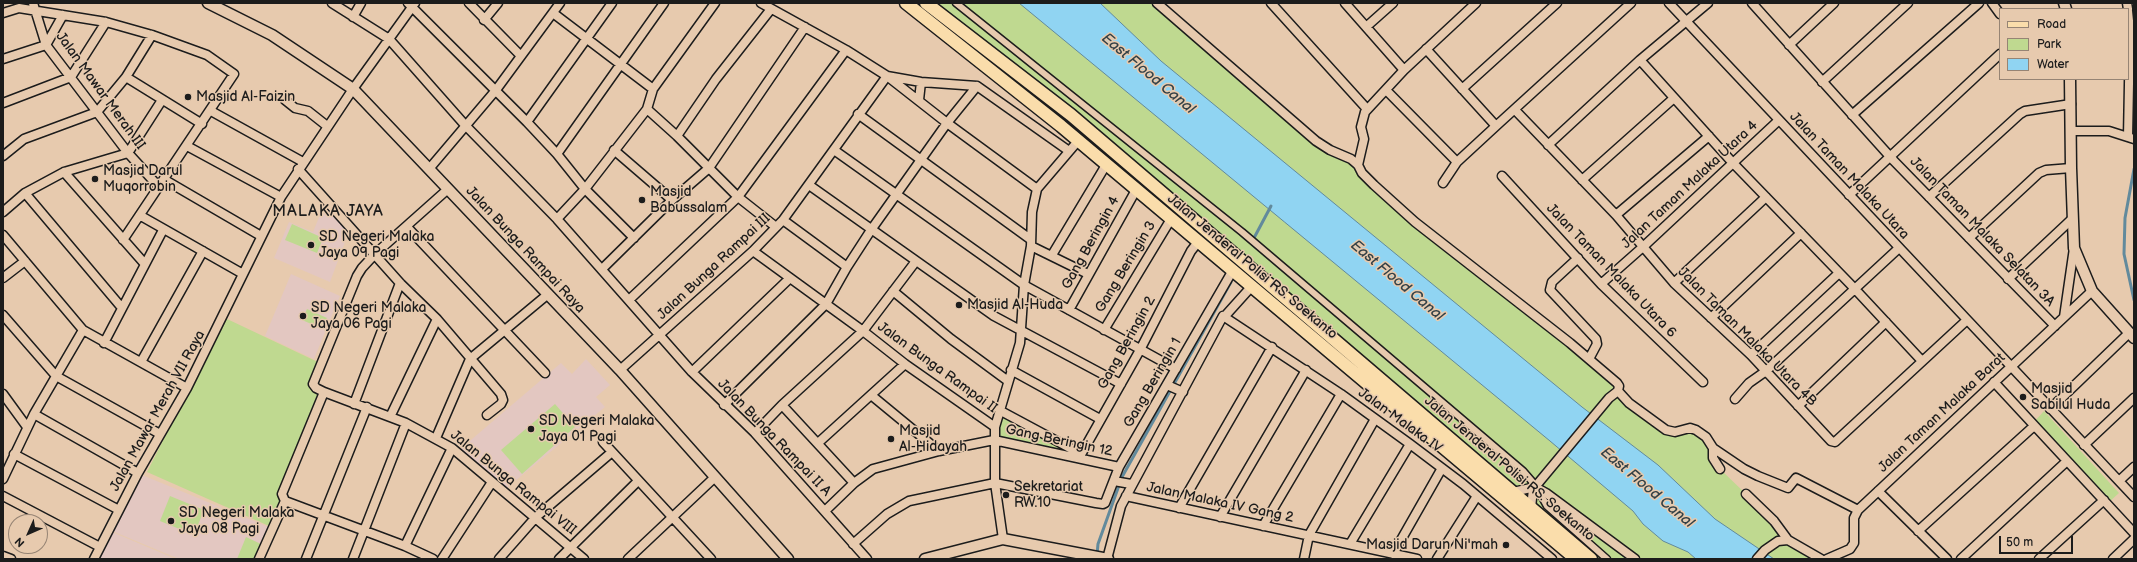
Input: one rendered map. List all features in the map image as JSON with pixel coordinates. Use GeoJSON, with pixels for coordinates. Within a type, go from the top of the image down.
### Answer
{"type":"FeatureCollection","features":[{"type":"Feature","properties":{"kind":"main road","name":"Jalan Jenderal Polisi RS. Soekanto"},"geometry":{"type":"LineString","coordinates":[[906,3],[1106,164],[1576,559]]}},
{"type":"Feature","properties":{"kind":"main road","name":"Jalan Jenderal Polisi RS. Soekanto"},"geometry":{"type":"LineString","coordinates":[[926,3],[1087,128],[1592,559]]}},
{"type":"Feature","properties":{"kind":"main road"},"geometry":{"type":"LineString","coordinates":[[1078,141],[1087,128]]}},
{"type":"Feature","properties":{"kind":"street","name":"Jalan Bunga Rampai Raya"},"geometry":{"type":"LineString","coordinates":[[208,3],[272,35],[353,89],[547,295],[620,370],[714,478],[788,559]]}},
{"type":"Feature","properties":{"kind":"street","name":"Jalan Bunga Rampai II A"},"geometry":{"type":"LineString","coordinates":[[332,3],[389,39],[465,125],[557,219],[630,299],[692,372],[754,433],[826,510],[867,559]]}},
{"type":"Feature","properties":{"kind":"street"},"geometry":{"type":"LineString","coordinates":[[353,17],[361,3]]}},
{"type":"Feature","properties":{"kind":"street"},"geometry":{"type":"LineString","coordinates":[[469,3],[521,56]]}},
{"type":"Feature","properties":{"kind":"street"},"geometry":{"type":"LineString","coordinates":[[484,20],[498,3]]}},
{"type":"Feature","properties":{"kind":"street"},"geometry":{"type":"LineString","coordinates":[[429,169],[496,90],[560,3]]}},
{"type":"Feature","properties":{"kind":"street"},"geometry":{"type":"LineString","coordinates":[[527,122],[612,3]]}},
{"type":"Feature","properties":{"kind":"street"},"geometry":{"type":"LineString","coordinates":[[557,154],[664,3]]}},
{"type":"Feature","properties":{"kind":"street"},"geometry":{"type":"LineString","coordinates":[[557,219],[585,189],[647,109],[653,89],[715,3]]}},
{"type":"Feature","properties":{"kind":"street"},"geometry":{"type":"LineString","coordinates":[[761,3],[846,50],[886,76],[899,81],[977,86],[1069,151]]}},
{"type":"Feature","properties":{"kind":"street"},"geometry":{"type":"LineString","coordinates":[[956,3],[1242,232],[1523,471],[1547,506],[1607,559]]}},
{"type":"Feature","properties":{"kind":"street"},"geometry":{"type":"LineString","coordinates":[[1156,3],[1316,141],[1330,150],[1351,159],[1358,165],[1362,174],[1374,186],[1415,222],[1589,358],[1617,383],[1619,386],[1618,391],[1609,398],[1535,488],[1531,508]]}},
{"type":"Feature","properties":{"kind":"street"},"geometry":{"type":"LineString","coordinates":[[1271,3],[1367,109]]}},
{"type":"Feature","properties":{"kind":"street"},"geometry":{"type":"LineString","coordinates":[[1345,3],[1368,26],[1404,70]]}},
{"type":"Feature","properties":{"kind":"street"},"geometry":{"type":"LineString","coordinates":[[1368,26],[1393,3]]}},
{"type":"Feature","properties":{"kind":"street"},"geometry":{"type":"LineString","coordinates":[[1358,165],[1364,139],[1361,127],[1363,116],[1367,109],[1404,70],[1476,3]]}},
{"type":"Feature","properties":{"kind":"street"},"geometry":{"type":"LineString","coordinates":[[1462,89],[1557,3]]}},
{"type":"Feature","properties":{"kind":"street"},"geometry":{"type":"LineString","coordinates":[[1442,183],[1457,162],[1631,3]]}},
{"type":"Feature","properties":{"kind":"street","name":"Jalan Taman Malaka Utara"},"geometry":{"type":"LineString","coordinates":[[1669,3],[2134,497]]}},
{"type":"Feature","properties":{"kind":"street"},"geometry":{"type":"LineString","coordinates":[[1548,145],[1640,60],[1708,3]]}},
{"type":"Feature","properties":{"kind":"street"},"geometry":{"type":"LineString","coordinates":[[1789,45],[1834,3]]}},
{"type":"Feature","properties":{"kind":"street"},"geometry":{"type":"LineString","coordinates":[[1822,82],[1908,3]]}},
{"type":"Feature","properties":{"kind":"street"},"geometry":{"type":"LineString","coordinates":[[1852,115],[1979,3]]}},
{"type":"Feature","properties":{"kind":"street"},"geometry":{"type":"LineString","coordinates":[[1992,3],[1999,13]]}},
{"type":"Feature","properties":{"kind":"street","name":"Jalan Mawar Merah VII Raya"},"geometry":{"type":"LineString","coordinates":[[94,559],[138,473],[187,388],[281,197],[327,126],[412,4]]}},
{"type":"Feature","properties":{"kind":"street"},"geometry":{"type":"LineString","coordinates":[[412,4],[527,122],[557,154],[585,189],[634,238]]}},
{"type":"Feature","properties":{"kind":"street","name":"Jalan Taman Malaka Selatan 3A"},"geometry":{"type":"LineString","coordinates":[[1758,5],[1789,45],[1852,115],[1929,197],[2055,326]]}},
{"type":"Feature","properties":{"kind":"street"},"geometry":{"type":"LineString","coordinates":[[3,13],[19,8],[34,6],[63,15],[106,22],[152,35],[207,55],[232,71],[234,76],[165,180],[142,211],[141,216],[124,240]]}},
{"type":"Feature","properties":{"kind":"street","name":"Jalan Mawar Merah III"},"geometry":{"type":"LineString","coordinates":[[34,6],[46,45],[128,153],[159,187]]}},
{"type":"Feature","properties":{"kind":"street"},"geometry":{"type":"LineString","coordinates":[[677,136],[716,79],[771,9]]}},
{"type":"Feature","properties":{"kind":"street"},"geometry":{"type":"LineString","coordinates":[[552,14],[653,89]]}},
{"type":"Feature","properties":{"kind":"street"},"geometry":{"type":"LineString","coordinates":[[3,59],[46,45],[63,15]]}},
{"type":"Feature","properties":{"kind":"street"},"geometry":{"type":"LineString","coordinates":[[2071,131],[2109,131],[2131,139],[2129,20]]}},
{"type":"Feature","properties":{"kind":"street"},"geometry":{"type":"LineString","coordinates":[[3,103],[71,77],[106,22]]}},
{"type":"Feature","properties":{"kind":"street"},"geometry":{"type":"LineString","coordinates":[[602,269],[672,200],[710,168],[805,27]]}},
{"type":"Feature","properties":{"kind":"street"},"geometry":{"type":"LineString","coordinates":[[3,156],[24,139],[97,112],[126,77],[152,35]]}},
{"type":"Feature","properties":{"kind":"street"},"geometry":{"type":"LineString","coordinates":[[630,299],[738,197],[846,50]]}},
{"type":"Feature","properties":{"kind":"street"},"geometry":{"type":"LineString","coordinates":[[1426,50],[1496,126]]}},
{"type":"Feature","properties":{"kind":"street"},"geometry":{"type":"LineString","coordinates":[[1849,195],[1999,55]]}},
{"type":"Feature","properties":{"kind":"street"},"geometry":{"type":"LineString","coordinates":[[1640,60],[1732,162],[1854,288],[1922,361],[1966,320]]}},
{"type":"Feature","properties":{"kind":"street","name":"Jalan Bunga Rampai III"},"geometry":{"type":"LineString","coordinates":[[620,370],[661,335],[753,251],[783,220],[886,76]]}},
{"type":"Feature","properties":{"kind":"street"},"geometry":{"type":"LineString","coordinates":[[126,77],[202,124]]}},
{"type":"Feature","properties":{"kind":"street"},"geometry":{"type":"LineString","coordinates":[[2064,318],[2074,248],[2072,219],[2070,80]]}},
{"type":"Feature","properties":{"kind":"street"},"geometry":{"type":"LineString","coordinates":[[899,81],[947,124],[1037,189]]}},
{"type":"Feature","properties":{"kind":"street"},"geometry":{"type":"LineString","coordinates":[[919,100],[921,82]]}},
{"type":"Feature","properties":{"kind":"street"},"geometry":{"type":"LineString","coordinates":[[724,405],[826,304],[846,267],[871,230],[898,195],[947,124],[977,86]]}},
{"type":"Feature","properties":{"kind":"street"},"geometry":{"type":"LineString","coordinates":[[1386,90],[1457,162]]}},
{"type":"Feature","properties":{"kind":"street"},"geometry":{"type":"LineString","coordinates":[[1582,180],[1674,98]]}},
{"type":"Feature","properties":{"kind":"street"},"geometry":{"type":"LineString","coordinates":[[3,212],[25,193],[64,172],[128,153],[162,100]]}},
{"type":"Feature","properties":{"kind":"street"},"geometry":{"type":"LineString","coordinates":[[285,100],[295,108],[308,112],[327,126]]}},
{"type":"Feature","properties":{"kind":"street"},"geometry":{"type":"LineString","coordinates":[[1929,197],[2020,114],[2026,111],[2071,104]]}},
{"type":"Feature","properties":{"kind":"street"},"geometry":{"type":"LineString","coordinates":[[647,109],[677,136],[738,197],[776,227]]}},
{"type":"Feature","properties":{"kind":"street"},"geometry":{"type":"LineString","coordinates":[[211,110],[301,165],[400,283],[437,319],[501,394],[503,400],[501,404],[487,415]]}},
{"type":"Feature","properties":{"kind":"street","name":"Jalan Taman Malaka Utara 4B"},"geometry":{"type":"LineString","coordinates":[[1515,110],[1616,215],[1674,283],[1751,355],[1829,440],[1835,442],[1922,361]]}},
{"type":"Feature","properties":{"kind":"street"},"geometry":{"type":"LineString","coordinates":[[858,114],[922,159],[1030,242],[1088,274]]}},
{"type":"Feature","properties":{"kind":"street","name":"Jalan Taman Malaka Utara 4"},"geometry":{"type":"LineString","coordinates":[[1601,284],[1779,120]]}},
{"type":"Feature","properties":{"kind":"street"},"geometry":{"type":"LineString","coordinates":[[1616,215],[1709,136]]}},
{"type":"Feature","properties":{"kind":"street"},"geometry":{"type":"LineString","coordinates":[[1003,538],[995,483],[995,427],[1011,370],[1018,352],[1022,332],[1024,285],[1030,242],[1032,212],[1037,189],[1078,141]]}},
{"type":"Feature","properties":{"kind":"street"},"geometry":{"type":"LineString","coordinates":[[187,146],[281,197]]}},
{"type":"Feature","properties":{"kind":"street"},"geometry":{"type":"LineString","coordinates":[[614,150],[672,200]]}},
{"type":"Feature","properties":{"kind":"street"},"geometry":{"type":"LineString","coordinates":[[834,150],[1024,285],[1176,369]]}},
{"type":"Feature","properties":{"kind":"street"},"geometry":{"type":"LineString","coordinates":[[1052,255],[1106,164]]}},
{"type":"Feature","properties":{"kind":"street"},"geometry":{"type":"LineString","coordinates":[[1969,238],[2039,173],[2046,170],[2071,168]]}},
{"type":"Feature","properties":{"kind":"street"},"geometry":{"type":"LineString","coordinates":[[64,172],[144,263]]}},
{"type":"Feature","properties":{"kind":"street","name":"Jalan Taman Malaka Utara 6"},"geometry":{"type":"LineString","coordinates":[[1502,176],[1601,284],[1703,382]]}},
{"type":"Feature","properties":{"kind":"street"},"geometry":{"type":"LineString","coordinates":[[165,180],[261,236]]}},
{"type":"Feature","properties":{"kind":"street"},"geometry":{"type":"LineString","coordinates":[[809,185],[994,316],[1120,384]]}},
{"type":"Feature","properties":{"kind":"street"},"geometry":{"type":"LineString","coordinates":[[375,254],[448,189]]}},
{"type":"Feature","properties":{"kind":"street","name":"Gang Beringin 4"},"geometry":{"type":"LineString","coordinates":[[1069,310],[1136,190]]}},
{"type":"Feature","properties":{"kind":"street"},"geometry":{"type":"LineString","coordinates":[[25,193],[122,308]]}},
{"type":"Feature","properties":{"kind":"street"},"geometry":{"type":"LineString","coordinates":[[1674,283],[1766,197]]}},
{"type":"Feature","properties":{"kind":"street"},"geometry":{"type":"LineString","coordinates":[[141,216],[163,230],[243,274]]}},
{"type":"Feature","properties":{"kind":"street","name":"Gang Beringin 3"},"geometry":{"type":"LineString","coordinates":[[1104,330],[1171,219]]}},
{"type":"Feature","properties":{"kind":"street"},"geometry":{"type":"LineString","coordinates":[[2008,279],[2072,219]]}},
{"type":"Feature","properties":{"kind":"street"},"geometry":{"type":"LineString","coordinates":[[783,220],[846,267]]}},
{"type":"Feature","properties":{"kind":"street"},"geometry":{"type":"LineString","coordinates":[[407,227],[504,332],[545,373]]}},
{"type":"Feature","properties":{"kind":"street"},"geometry":{"type":"LineString","coordinates":[[104,343],[144,263],[163,230]]}},
{"type":"Feature","properties":{"kind":"street"},"geometry":{"type":"LineString","coordinates":[[1711,318],[1801,233]]}},
{"type":"Feature","properties":{"kind":"street"},"geometry":{"type":"LineString","coordinates":[[3,235],[83,330],[187,388]]}},
{"type":"Feature","properties":{"kind":"street","name":"Gang Beringin 2"},"geometry":{"type":"LineString","coordinates":[[1080,456],[1140,350],[1191,251],[1198,242]]}},
{"type":"Feature","properties":{"kind":"street"},"geometry":{"type":"LineString","coordinates":[[1735,399],[1749,383],[1766,371],[1899,248]]}},
{"type":"Feature","properties":{"kind":"street"},"geometry":{"type":"LineString","coordinates":[[2050,409],[2132,335],[2092,291],[2074,248]]}},
{"type":"Feature","properties":{"kind":"street"},"geometry":{"type":"LineString","coordinates":[[140,362],[203,251]]}},
{"type":"Feature","properties":{"kind":"street","name":"Jalan Bunga Rampai II"},"geometry":{"type":"LineString","coordinates":[[753,251],[863,331],[905,364],[995,427]]}},
{"type":"Feature","properties":{"kind":"street","name":"Jalan Bunga Rampai VIII"},"geometry":{"type":"LineString","coordinates":[[375,254],[357,276],[313,384],[316,388],[324,392],[406,423],[452,448],[536,517],[584,559]]}},
{"type":"Feature","properties":{"kind":"street"},"geometry":{"type":"LineString","coordinates":[[1578,258],[1552,282],[1550,290],[1596,338],[1597,344],[1589,358]]}},
{"type":"Feature","properties":{"kind":"street"},"geometry":{"type":"LineString","coordinates":[[3,278],[25,261]]}},
{"type":"Feature","properties":{"kind":"street"},"geometry":{"type":"LineString","coordinates":[[754,433],[782,405],[863,331],[916,261]]}},
{"type":"Feature","properties":{"kind":"street","name":"Gang Beringin 1"},"geometry":{"type":"LineString","coordinates":[[995,483],[1096,503],[1105,503],[1122,482],[1119,467],[1168,386],[1176,369],[1233,270]]}},
{"type":"Feature","properties":{"kind":"street"},"geometry":{"type":"LineString","coordinates":[[1751,355],[1839,273]]}},
{"type":"Feature","properties":{"kind":"street"},"geometry":{"type":"LineString","coordinates":[[692,372],[790,278]]}},
{"type":"Feature","properties":{"kind":"street"},"geometry":{"type":"LineString","coordinates":[[354,404],[400,283]]}},
{"type":"Feature","properties":{"kind":"street"},"geometry":{"type":"LineString","coordinates":[[925,559],[1003,538],[1103,558],[1119,509],[1126,496],[1122,482],[1182,391],[1221,318],[1225,316],[1252,286]]}},
{"type":"Feature","properties":{"kind":"street"},"geometry":{"type":"LineString","coordinates":[[892,291],[951,339],[1008,381]]}},
{"type":"Feature","properties":{"kind":"street","name":"Jalan Taman Malaka Barat"},"geometry":{"type":"LineString","coordinates":[[1858,510],[2092,291]]}},
{"type":"Feature","properties":{"kind":"street"},"geometry":{"type":"LineString","coordinates":[[436,438],[470,359],[547,295]]}},
{"type":"Feature","properties":{"kind":"street"},"geometry":{"type":"LineString","coordinates":[[3,315],[56,376],[160,434]]}},
{"type":"Feature","properties":{"kind":"street","name":"Jalan Malaka IV"},"geometry":{"type":"LineString","coordinates":[[1225,316],[1341,394],[1410,444],[1477,496],[1552,559]]}},
{"type":"Feature","properties":{"kind":"street"},"geometry":{"type":"LineString","coordinates":[[390,417],[437,319]]}},
{"type":"Feature","properties":{"kind":"street"},"geometry":{"type":"LineString","coordinates":[[1798,406],[1886,322]]}},
{"type":"Feature","properties":{"kind":"street"},"geometry":{"type":"LineString","coordinates":[[3,479],[27,427],[83,330]]}},
{"type":"Feature","properties":{"kind":"street"},"geometry":{"type":"LineString","coordinates":[[1179,508],[1272,347]]}},
{"type":"Feature","properties":{"kind":"street"},"geometry":{"type":"LineString","coordinates":[[818,443],[905,364]]}},
{"type":"Feature","properties":{"kind":"street"},"geometry":{"type":"LineString","coordinates":[[1011,370],[1100,419]]}},
{"type":"Feature","properties":{"kind":"street"},"geometry":{"type":"LineString","coordinates":[[1220,517],[1306,370]]}},
{"type":"Feature","properties":{"kind":"street"},"geometry":{"type":"LineString","coordinates":[[1994,382],[2134,533]]}},
{"type":"Feature","properties":{"kind":"street"},"geometry":{"type":"LineString","coordinates":[[1168,386],[1182,391]]}},
{"type":"Feature","properties":{"kind":"street"},"geometry":{"type":"LineString","coordinates":[[1618,391],[1629,403],[1666,430],[1675,432],[1690,428],[1696,430],[1706,437],[1713,448],[1744,469],[1758,476],[1788,488],[1796,478],[1858,510],[1854,518],[1854,543],[1850,549],[1827,559]]}},
{"type":"Feature","properties":{"kind":"street"},"geometry":{"type":"LineString","coordinates":[[324,392],[282,494],[285,501],[405,546],[416,555],[433,559]]}},
{"type":"Feature","properties":{"kind":"street"},"geometry":{"type":"LineString","coordinates":[[1264,526],[1341,394]]}},
{"type":"Feature","properties":{"kind":"street"},"geometry":{"type":"LineString","coordinates":[[3,395],[27,427]]}},
{"type":"Feature","properties":{"kind":"street"},"geometry":{"type":"LineString","coordinates":[[871,395],[939,451]]}},
{"type":"Feature","properties":{"kind":"street"},"geometry":{"type":"LineString","coordinates":[[2084,445],[2134,398]]}},
{"type":"Feature","properties":{"kind":"street"},"geometry":{"type":"LineString","coordinates":[[782,405],[854,483]]}},
{"type":"Feature","properties":{"kind":"street"},"geometry":{"type":"LineString","coordinates":[[306,559],[367,407]]}},
{"type":"Feature","properties":{"kind":"street"},"geometry":{"type":"LineString","coordinates":[[999,410],[1080,456]]}},
{"type":"Feature","properties":{"kind":"street"},"geometry":{"type":"LineString","coordinates":[[34,414],[138,473]]}},
{"type":"Feature","properties":{"kind":"street"},"geometry":{"type":"LineString","coordinates":[[1309,536],[1375,419]]}},
{"type":"Feature","properties":{"kind":"street"},"geometry":{"type":"LineString","coordinates":[[353,559],[406,423]]}},
{"type":"Feature","properties":{"kind":"street"},"geometry":{"type":"LineString","coordinates":[[1918,531],[2034,426]]}},
{"type":"Feature","properties":{"kind":"street"},"geometry":{"type":"LineString","coordinates":[[826,510],[854,483],[873,469],[939,451],[994,440]]}},
{"type":"Feature","properties":{"kind":"street","name":"Gang Beringin 12"},"geometry":{"type":"LineString","coordinates":[[994,440],[1080,456],[1119,467]]}},
{"type":"Feature","properties":{"kind":"street"},"geometry":{"type":"LineString","coordinates":[[603,442],[672,516],[706,557]]}},
{"type":"Feature","properties":{"kind":"street"},"geometry":{"type":"LineString","coordinates":[[1350,544],[1410,444]]}},
{"type":"Feature","properties":{"kind":"street"},"geometry":{"type":"LineString","coordinates":[[405,546],[452,448]]}},
{"type":"Feature","properties":{"kind":"street"},"geometry":{"type":"LineString","coordinates":[[1713,448],[1713,458],[1720,470]]}},
{"type":"Feature","properties":{"kind":"street"},"geometry":{"type":"LineString","coordinates":[[500,559],[536,517],[612,452]]}},
{"type":"Feature","properties":{"kind":"street"},"geometry":{"type":"LineString","coordinates":[[14,454],[119,510]]}},
{"type":"Feature","properties":{"kind":"street"},"geometry":{"type":"LineString","coordinates":[[1961,559],[2067,461]]}},
{"type":"Feature","properties":{"kind":"street"},"geometry":{"type":"LineString","coordinates":[[2119,481],[2134,467]]}},
{"type":"Feature","properties":{"kind":"street"},"geometry":{"type":"LineString","coordinates":[[1393,554],[1442,468]]}},
{"type":"Feature","properties":{"kind":"street"},"geometry":{"type":"LineString","coordinates":[[628,559],[714,478]]}},
{"type":"Feature","properties":{"kind":"street"},"geometry":{"type":"LineString","coordinates":[[558,559],[638,481]]}},
{"type":"Feature","properties":{"kind":"street"},"geometry":{"type":"LineString","coordinates":[[442,559],[492,482]]}},
{"type":"Feature","properties":{"kind":"street"},"geometry":{"type":"LineString","coordinates":[[853,544],[887,514],[909,501],[995,483]]}},
{"type":"Feature","properties":{"kind":"street"},"geometry":{"type":"LineString","coordinates":[[1513,492],[1535,488],[1546,493],[1635,559]]}},
{"type":"Feature","properties":{"kind":"street"},"geometry":{"type":"LineString","coordinates":[[1878,491],[1947,559]]}},
{"type":"Feature","properties":{"kind":"street"},"geometry":{"type":"LineString","coordinates":[[1746,494],[1774,520],[1788,540],[1821,559]]}},
{"type":"Feature","properties":{"kind":"street"},"geometry":{"type":"LineString","coordinates":[[3,496],[100,547]]}},
{"type":"Feature","properties":{"kind":"street","name":"Jalan Malaka IV Gang 2"},"geometry":{"type":"LineString","coordinates":[[1126,496],[1417,559]]}},
{"type":"Feature","properties":{"kind":"street"},"geometry":{"type":"LineString","coordinates":[[1437,559],[1477,496]]}},
{"type":"Feature","properties":{"kind":"street"},"geometry":{"type":"LineString","coordinates":[[2039,559],[2104,500]]}},
{"type":"Feature","properties":{"kind":"street"},"geometry":{"type":"LineString","coordinates":[[259,559],[285,501]]}},
{"type":"Feature","properties":{"kind":"street","name":"Jalan Malaka IV Gang 2"},"geometry":{"type":"LineString","coordinates":[[1304,559],[1309,536]]}},
{"type":"Feature","properties":{"kind":"street"},"geometry":{"type":"LineString","coordinates":[[1757,559],[1765,550],[1778,541],[1788,540]]}},
{"type":"Feature","properties":{"kind":"street"},"geometry":{"type":"LineString","coordinates":[[2113,559],[2134,540]]}},
{"type":"Feature","properties":{"kind":"street"},"geometry":{"type":"LineString","coordinates":[[3,556],[11,559]]}},
{"type":"Feature","properties":{"kind":"shaded area","name":"SD Negeri Malaka Jaya 09 Pagi"},"geometry":{"type":"Polygon","coordinates":[[[324,205],[349,231],[330,282],[274,258],[289,222],[313,232],[324,205]]]}},
{"type":"Feature","properties":{"kind":"shaded area","name":"SD Negeri Malaka Jaya 06 Pagi"},"geometry":{"type":"Polygon","coordinates":[[[291,274],[340,296],[314,359],[265,336],[291,274]]]}},
{"type":"Feature","properties":{"kind":"shaded area","name":"SD Negeri Malaka Jaya 01 Pagi"},"geometry":{"type":"Polygon","coordinates":[[[586,359],[610,385],[596,397],[605,407],[504,490],[458,451],[561,363],[572,374],[586,359]]]}},
{"type":"Feature","properties":{"kind":"shaded area","name":"SD Negeri Malaka Jaya 08 Pagi"},"geometry":{"type":"Polygon","coordinates":[[[142,475],[271,528],[258,559],[179,559],[112,531],[142,475]]]}},
{"type":"Feature","properties":{"kind":"shaded area"},"geometry":{"type":"Polygon","coordinates":[[[112,532],[176,559],[99,559],[112,532]]]}},
{"type":"Feature","properties":{"kind":"green space"},"geometry":{"type":"Polygon","coordinates":[[[926,3],[1157,3],[1316,141],[1351,159],[1373,190],[1570,343],[1617,383],[1618,391],[1666,430],[1690,428],[1706,437],[1720,469],[1746,494],[1788,540],[1821,559],[1591,559],[1071,115],[926,3]]]}},
{"type":"Feature","properties":{"kind":"green space"},"geometry":{"type":"Polygon","coordinates":[[[292,224],[323,238],[317,253],[285,240],[292,224]]]}},
{"type":"Feature","properties":{"kind":"green space"},"geometry":{"type":"Polygon","coordinates":[[[307,309],[327,318],[323,329],[302,320],[307,309]]]}},
{"type":"Feature","properties":{"kind":"green space"},"geometry":{"type":"Polygon","coordinates":[[[225,318],[320,363],[312,387],[328,394],[269,526],[147,472],[225,318]]]}},
{"type":"Feature","properties":{"kind":"green space"},"geometry":{"type":"Polygon","coordinates":[[[555,404],[575,427],[522,474],[501,450],[555,404]]]}},
{"type":"Feature","properties":{"kind":"green space"},"geometry":{"type":"Polygon","coordinates":[[[2044,411],[2119,493],[2107,504],[2034,422],[2044,411]]]}},
{"type":"Feature","properties":{"kind":"green space"},"geometry":{"type":"Polygon","coordinates":[[[1001,415],[1072,453],[999,439],[1001,415]]]}},
{"type":"Feature","properties":{"kind":"green space"},"geometry":{"type":"Polygon","coordinates":[[[170,496],[204,510],[194,535],[160,521],[170,496]]]}},
{"type":"Feature","properties":{"kind":"green space"},"geometry":{"type":"Polygon","coordinates":[[[246,537],[261,544],[255,559],[237,559],[246,537]]]}},
{"type":"Feature","properties":{"kind":"water","name":"East Flood Canal"},"geometry":{"type":"Polygon","coordinates":[[[1019,3],[1100,3],[1161,61],[1582,407],[1658,465],[1715,519],[1774,559],[1696,559],[1688,552],[1663,541],[1643,524],[1633,511],[1550,441],[1019,3]]]}},
{"type":"Feature","properties":{"kind":"waterway"},"geometry":{"type":"LineString","coordinates":[[2134,169],[2125,218],[2124,254],[2134,300]]}},
{"type":"Feature","properties":{"kind":"waterway"},"geometry":{"type":"LineString","coordinates":[[1254,238],[1271,206]]}},
{"type":"Feature","properties":{"kind":"waterway"},"geometry":{"type":"LineString","coordinates":[[1097,555],[1098,544],[1122,477],[1231,282]]}},
{"type":"Feature","properties":{"kind":"place","name":"Masjid Al-Faizin"},"geometry":{"type":"Point","coordinates":[188,97]}},
{"type":"Feature","properties":{"kind":"place","name":"Masjid Darul Muqorrobin"},"geometry":{"type":"Point","coordinates":[95,179]}},
{"type":"Feature","properties":{"kind":"place","name":"Masjid Babussalam"},"geometry":{"type":"Point","coordinates":[642,200]}},
{"type":"Feature","properties":{"kind":"place","name":"SD Negeri Malaka Jaya 09 Pagi"},"geometry":{"type":"Point","coordinates":[311,245]}},
{"type":"Feature","properties":{"kind":"place","name":"Masjid Al-Huda"},"geometry":{"type":"Point","coordinates":[959,305]}},
{"type":"Feature","properties":{"kind":"place","name":"SD Negeri Malaka Jaya 06 Pagi"},"geometry":{"type":"Point","coordinates":[303,316]}},
{"type":"Feature","properties":{"kind":"place","name":"Masjid Sabilul Huda"},"geometry":{"type":"Point","coordinates":[2023,397]}},
{"type":"Feature","properties":{"kind":"place","name":"SD Negeri Malaka Jaya 01 Pagi"},"geometry":{"type":"Point","coordinates":[531,429]}},
{"type":"Feature","properties":{"kind":"place","name":"Masjid Al-Hidayah"},"geometry":{"type":"Point","coordinates":[891,439]}},
{"type":"Feature","properties":{"kind":"place","name":"Sekretariat RW.10"},"geometry":{"type":"Point","coordinates":[1006,495]}},
{"type":"Feature","properties":{"kind":"place","name":"SD Negeri Malaka Jaya 08 Pagi"},"geometry":{"type":"Point","coordinates":[171,521]}},
{"type":"Feature","properties":{"kind":"place","name":"Masjid Darun Ni'mah"},"geometry":{"type":"Point","coordinates":[1506,545]}},
{"type":"Feature","properties":{"kind":"district","name":"MALAKA JAYA"},"geometry":{"type":"Point","coordinates":[328,212]}}]}
